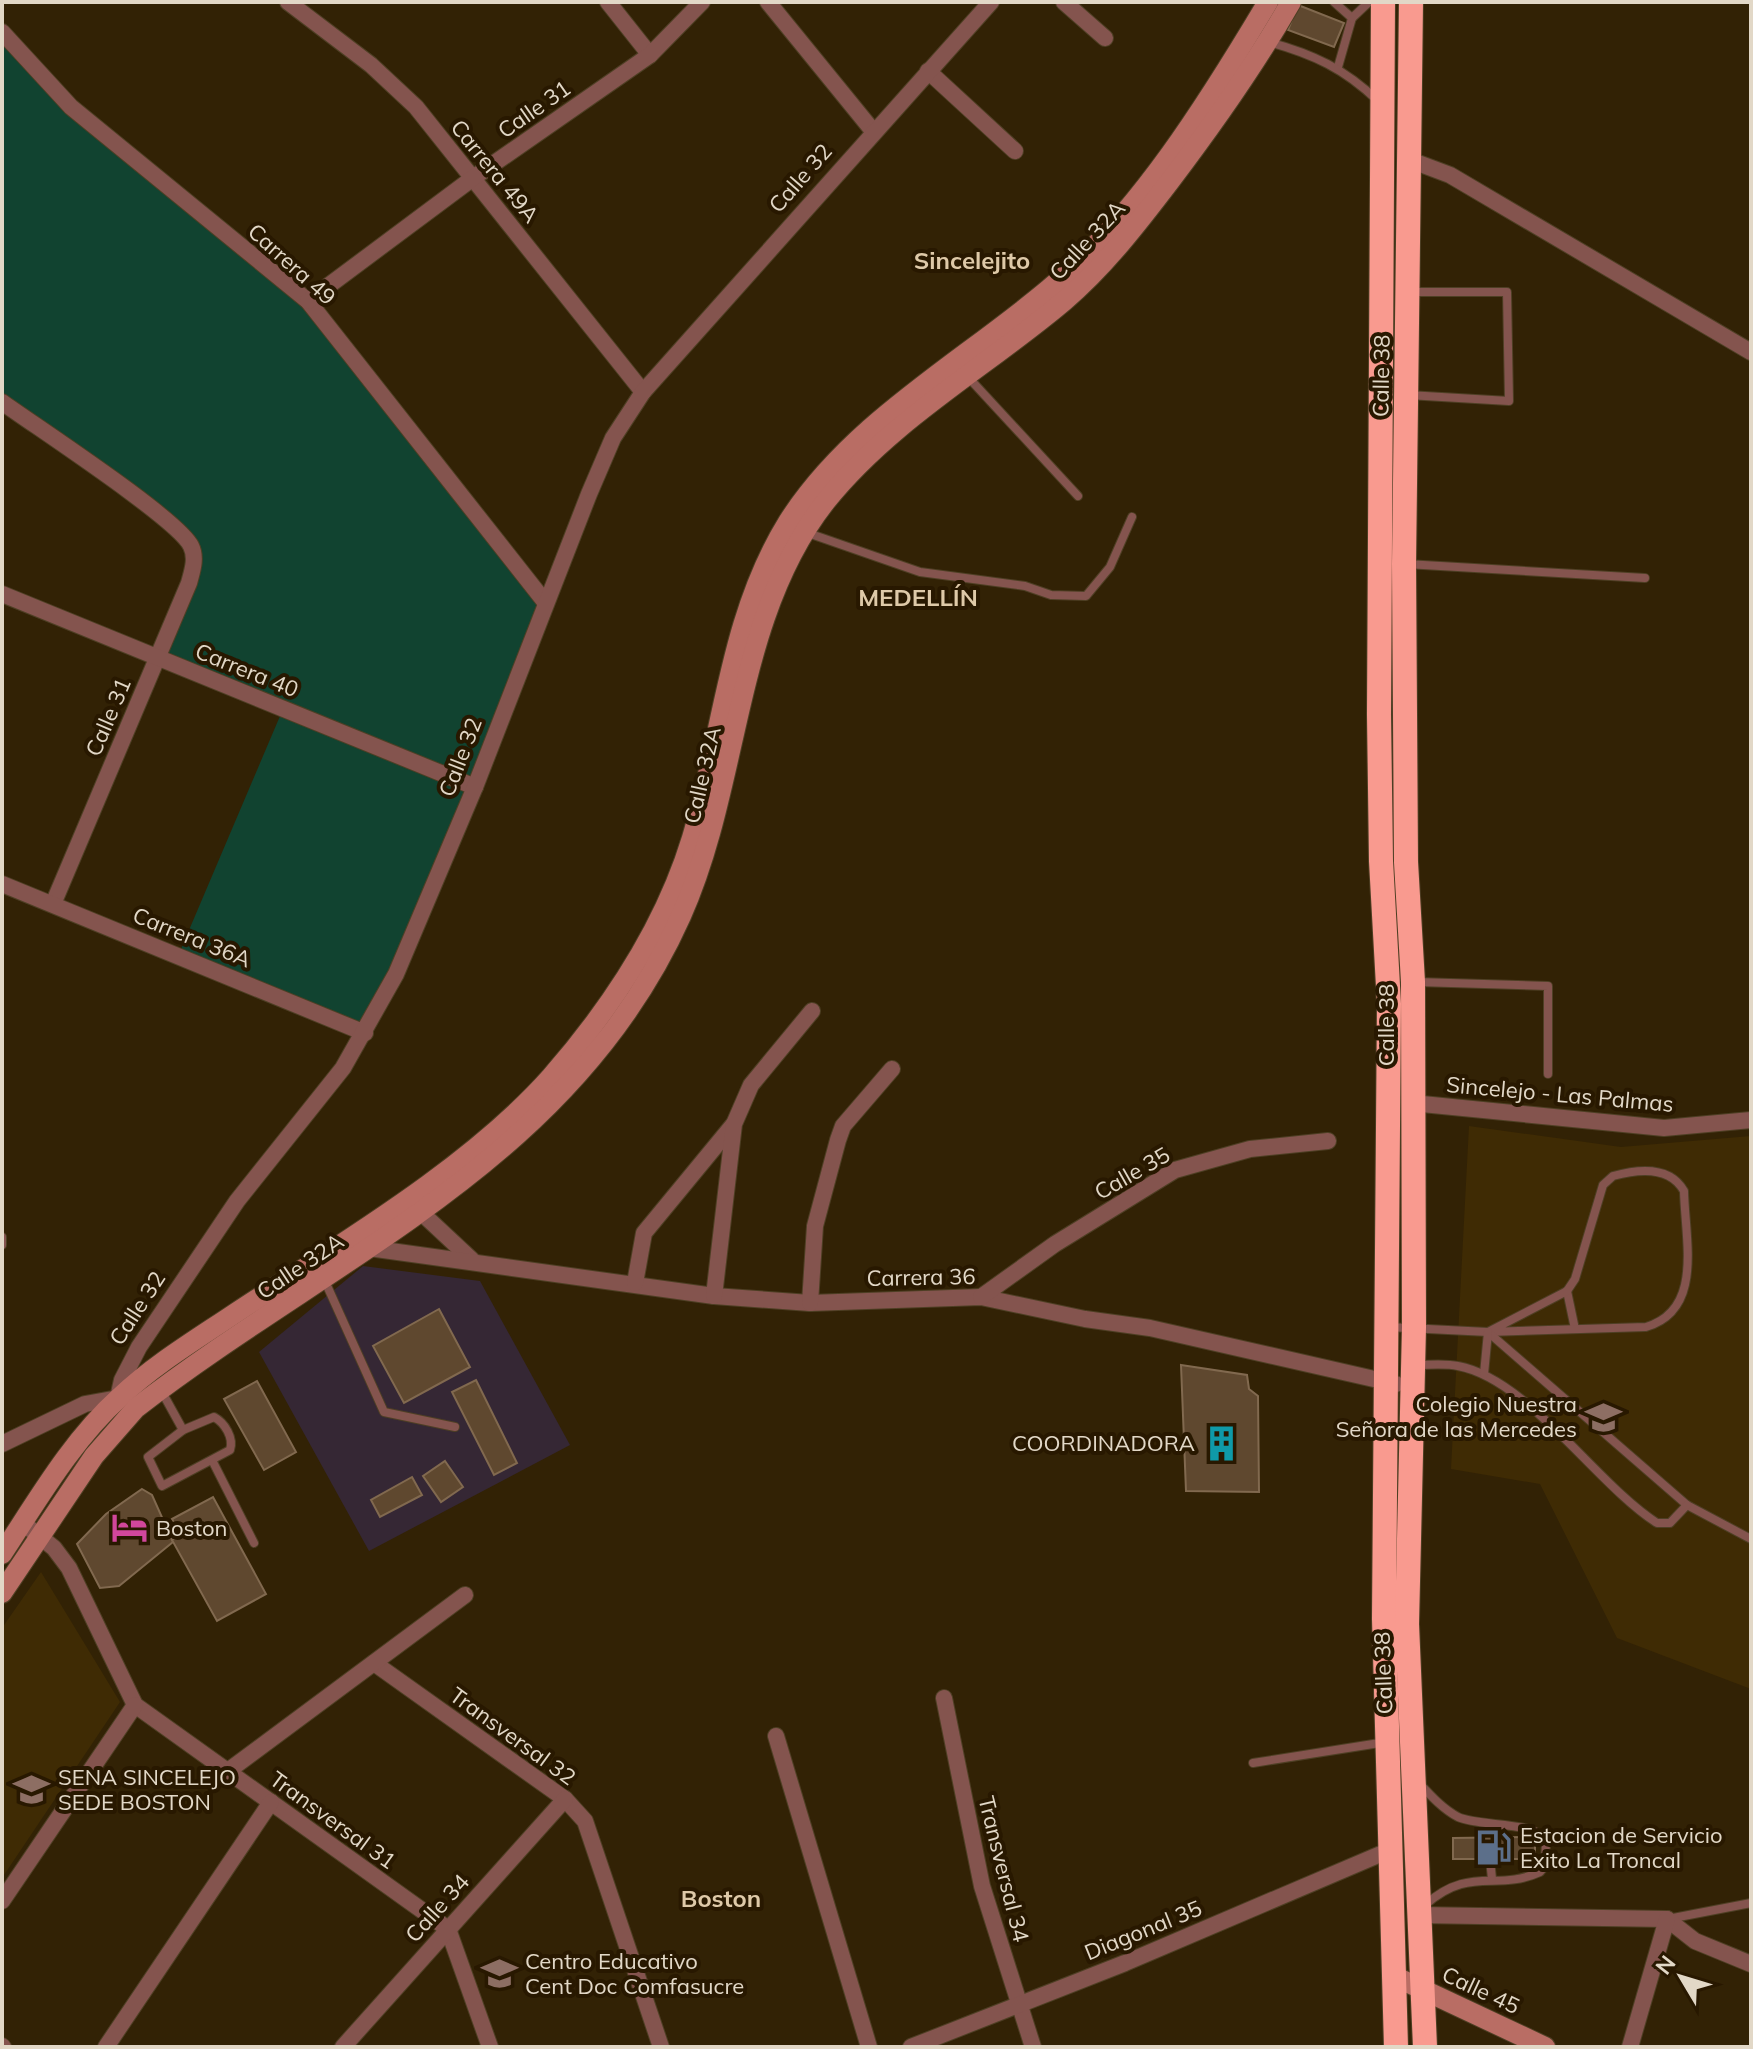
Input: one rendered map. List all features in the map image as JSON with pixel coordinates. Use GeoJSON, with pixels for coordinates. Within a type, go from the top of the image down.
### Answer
{"type":"FeatureCollection","features":[{"type":"Feature","properties":{"kind":"highway","name":"Calle 38"},"geometry":{"type":"LineString","coordinates":[[1383,2],[1385,108],[1379,715],[1381,861],[1389,1004],[1385,1374],[1386,1742],[1396,2047]]}},
{"type":"Feature","properties":{"kind":"highway","name":"Calle 38"},"geometry":{"type":"LineString","coordinates":[[1411,2],[1404,564],[1406,862],[1413,982],[1414,1375],[1407,1624],[1425,2047]]}},
{"type":"Feature","properties":{"kind":"main road","name":"Calle 32A"},"geometry":{"type":"LineString","coordinates":[[73,1486],[121,1423],[160,1389],[369,1248],[549,1078],[591,1027],[643,950],[679,876],[693,835],[753,594],[773,550],[805,499],[846,451],[1053,286],[1086,253],[1132,202],[1221,80],[1268,2]]}},
{"type":"Feature","properties":{"kind":"main road","name":"Calle 32A"},"geometry":{"type":"LineString","coordinates":[[118,1398],[195,1341],[413,1204],[483,1167],[558,1098],[607,1041],[660,958],[711,840],[757,644],[770,601],[804,531],[861,463],[1066,299],[1101,265],[1238,91],[1291,2]]}},
{"type":"Feature","properties":{"kind":"main road"},"geometry":{"type":"LineString","coordinates":[[73,1486],[84,1460],[110,1423],[118,1398],[140,1392],[178,1369],[206,1359]]}},
{"type":"Feature","properties":{"kind":"main road","name":"Calle 32"},"geometry":{"type":"LineString","coordinates":[[2,1593],[31,1529],[77,1445],[118,1398]]}},
{"type":"Feature","properties":{"kind":"main road","name":"Calle 32"},"geometry":{"type":"LineString","coordinates":[[2,1554],[73,1486]]}},
{"type":"Feature","properties":{"kind":"main road","name":"Calle 45"},"geometry":{"type":"LineString","coordinates":[[1396,1977],[1545,2047]]}},
{"type":"Feature","properties":{"kind":"street","name":"Carrera 49A"},"geometry":{"type":"LineString","coordinates":[[288,2],[371,65],[416,107],[643,392]]}},
{"type":"Feature","properties":{"kind":"street"},"geometry":{"type":"LineString","coordinates":[[608,2],[650,55]]}},
{"type":"Feature","properties":{"kind":"street","name":"Calle 31"},"geometry":{"type":"LineString","coordinates":[[308,301],[473,178],[650,55],[702,2]]}},
{"type":"Feature","properties":{"kind":"street"},"geometry":{"type":"LineString","coordinates":[[768,2],[873,131]]}},
{"type":"Feature","properties":{"kind":"street","name":"Calle 32"},"geometry":{"type":"LineString","coordinates":[[118,1398],[122,1380],[139,1347],[237,1201],[343,1068],[396,974],[475,787],[545,602],[613,438],[643,392],[991,2]]}},
{"type":"Feature","properties":{"kind":"street"},"geometry":{"type":"LineString","coordinates":[[1064,2],[1105,38]]}},
{"type":"Feature","properties":{"kind":"street","name":"Carrera 49"},"geometry":{"type":"LineString","coordinates":[[2,32],[71,107],[308,301],[545,602]]}},
{"type":"Feature","properties":{"kind":"street"},"geometry":{"type":"LineString","coordinates":[[928,71],[1015,151]]}},
{"type":"Feature","properties":{"kind":"street"},"geometry":{"type":"LineString","coordinates":[[1410,160],[1450,175],[1751,352]]}},
{"type":"Feature","properties":{"kind":"street","name":"Calle 31"},"geometry":{"type":"LineString","coordinates":[[2,402],[157,513],[191,546],[194,561],[189,583],[53,904]]}},
{"type":"Feature","properties":{"kind":"street","name":"Carrera 40"},"geometry":{"type":"LineString","coordinates":[[2,594],[475,787]]}},
{"type":"Feature","properties":{"kind":"street","name":"Carrera 36A"},"geometry":{"type":"LineString","coordinates":[[2,884],[365,1033]]}},
{"type":"Feature","properties":{"kind":"street"},"geometry":{"type":"LineString","coordinates":[[635,1283],[644,1233],[734,1124],[751,1085],[812,1011]]}},
{"type":"Feature","properties":{"kind":"street"},"geometry":{"type":"LineString","coordinates":[[810,1303],[815,1226],[838,1140],[843,1126],[892,1069]]}},
{"type":"Feature","properties":{"kind":"street","name":"Sincelejo - Las Palmas"},"geometry":{"type":"LineString","coordinates":[[1412,1103],[1664,1128],[1751,1120]]}},
{"type":"Feature","properties":{"kind":"street"},"geometry":{"type":"LineString","coordinates":[[714,1296],[734,1124]]}},
{"type":"Feature","properties":{"kind":"street","name":"Calle 35"},"geometry":{"type":"LineString","coordinates":[[981,1297],[1055,1244],[1175,1170],[1250,1149],[1328,1141]]}},
{"type":"Feature","properties":{"kind":"street"},"geometry":{"type":"LineString","coordinates":[[413,1204],[472,1260]]}},
{"type":"Feature","properties":{"kind":"street"},"geometry":{"type":"LineString","coordinates":[[424,1255],[434,1244],[436,1229]]}},
{"type":"Feature","properties":{"kind":"street","name":"Carrera 36"},"geometry":{"type":"LineString","coordinates":[[369,1248],[714,1296],[810,1303],[981,1297],[1385,1374],[1414,1375]]}},
{"type":"Feature","properties":{"kind":"street"},"geometry":{"type":"LineString","coordinates":[[2,1444],[85,1404],[118,1398]]}},
{"type":"Feature","properties":{"kind":"street","name":"Transversal 31"},"geometry":{"type":"LineString","coordinates":[[31,1529],[69,1568],[135,1705],[448,1929]]}},
{"type":"Feature","properties":{"kind":"street"},"geometry":{"type":"LineString","coordinates":[[228,1771],[465,1595]]}},
{"type":"Feature","properties":{"kind":"street","name":"Transversal 32"},"geometry":{"type":"LineString","coordinates":[[374,1663],[565,1799],[585,1821],[661,2047]]}},
{"type":"Feature","properties":{"kind":"street","name":"Transversal 34"},"geometry":{"type":"LineString","coordinates":[[944,1698],[982,1886],[1033,2047]]}},
{"type":"Feature","properties":{"kind":"street"},"geometry":{"type":"LineString","coordinates":[[2,1901],[135,1705]]}},
{"type":"Feature","properties":{"kind":"street"},"geometry":{"type":"LineString","coordinates":[[776,1736],[869,2047]]}},
{"type":"Feature","properties":{"kind":"street","name":"Calle 34"},"geometry":{"type":"LineString","coordinates":[[343,2047],[565,1799]]}},
{"type":"Feature","properties":{"kind":"street"},"geometry":{"type":"LineString","coordinates":[[106,2047],[271,1802]]}},
{"type":"Feature","properties":{"kind":"street","name":"Diagonal 35"},"geometry":{"type":"LineString","coordinates":[[911,2047],[1125,1963],[1390,1850]]}},
{"type":"Feature","properties":{"kind":"street"},"geometry":{"type":"LineString","coordinates":[[1418,1913],[1667,1919],[1695,1941],[1751,1964]]}},
{"type":"Feature","properties":{"kind":"street"},"geometry":{"type":"LineString","coordinates":[[1630,2047],[1667,1919]]}},
{"type":"Feature","properties":{"kind":"street"},"geometry":{"type":"LineString","coordinates":[[448,1929],[490,2047]]}},
{"type":"Feature","properties":{"kind":"lane"},"geometry":{"type":"LineString","coordinates":[[1334,2],[1352,18]]}},
{"type":"Feature","properties":{"kind":"lane"},"geometry":{"type":"LineString","coordinates":[[1338,67],[1352,18],[1369,2]]}},
{"type":"Feature","properties":{"kind":"lane"},"geometry":{"type":"LineString","coordinates":[[1268,42],[1309,53],[1338,67],[1409,128]]}},
{"type":"Feature","properties":{"kind":"lane"},"geometry":{"type":"LineString","coordinates":[[1407,395],[1509,401],[1507,292],[1409,292]]}},
{"type":"Feature","properties":{"kind":"lane"},"geometry":{"type":"LineString","coordinates":[[967,376],[1078,496]]}},
{"type":"Feature","properties":{"kind":"lane"},"geometry":{"type":"LineString","coordinates":[[804,531],[920,572],[1025,586],[1051,595],[1086,596],[1110,567],[1132,517]]}},
{"type":"Feature","properties":{"kind":"lane"},"geometry":{"type":"LineString","coordinates":[[1404,564],[1645,578]]}},
{"type":"Feature","properties":{"kind":"lane"},"geometry":{"type":"LineString","coordinates":[[1413,982],[1548,986],[1548,1074]]}},
{"type":"Feature","properties":{"kind":"lane"},"geometry":{"type":"LineString","coordinates":[[1387,1327],[1488,1332],[1646,1327],[1665,1321],[1678,1308],[1686,1291],[1684,1191],[1677,1179],[1664,1172],[1626,1172],[1613,1176],[1603,1185],[1575,1279],[1567,1291],[1488,1332]]}},
{"type":"Feature","properties":{"kind":"lane"},"geometry":{"type":"LineString","coordinates":[[2,1237],[2,1245]]}},
{"type":"Feature","properties":{"kind":"lane"},"geometry":{"type":"LineString","coordinates":[[324,1279],[384,1412],[455,1427]]}},
{"type":"Feature","properties":{"kind":"lane"},"geometry":{"type":"LineString","coordinates":[[1567,1291],[1575,1329]]}},
{"type":"Feature","properties":{"kind":"lane"},"geometry":{"type":"LineString","coordinates":[[1484,1374],[1488,1332]]}},
{"type":"Feature","properties":{"kind":"lane"},"geometry":{"type":"LineString","coordinates":[[1488,1332],[1687,1505],[1751,1539]]}},
{"type":"Feature","properties":{"kind":"lane"},"geometry":{"type":"LineString","coordinates":[[1414,1375],[1457,1365],[1484,1374],[1523,1402],[1644,1515],[1657,1523],[1670,1523],[1687,1505]]}},
{"type":"Feature","properties":{"kind":"lane"},"geometry":{"type":"LineString","coordinates":[[160,1389],[183,1430]]}},
{"type":"Feature","properties":{"kind":"lane"},"geometry":{"type":"LineString","coordinates":[[208,1418],[221,1421],[233,1443],[230,1450],[167,1485],[157,1482],[148,1457],[183,1430],[208,1418]]}},
{"type":"Feature","properties":{"kind":"lane"},"geometry":{"type":"LineString","coordinates":[[212,1460],[254,1543]]}},
{"type":"Feature","properties":{"kind":"lane"},"geometry":{"type":"LineString","coordinates":[[1253,1763],[1386,1742]]}},
{"type":"Feature","properties":{"kind":"lane"},"geometry":{"type":"LineString","coordinates":[[1412,1776],[1455,1815],[1489,1824],[1535,1830],[1546,1840],[1545,1866],[1540,1872],[1445,1887],[1418,1913]]}},
{"type":"Feature","properties":{"kind":"lane"},"geometry":{"type":"LineString","coordinates":[[1489,1824],[1490,1837]]}},
{"type":"Feature","properties":{"kind":"lane"},"geometry":{"type":"LineString","coordinates":[[1490,1859],[1492,1879]]}},
{"type":"Feature","properties":{"kind":"lane"},"geometry":{"type":"LineString","coordinates":[[1667,1919],[1751,1903]]}},
{"type":"Feature","properties":{"kind":"shaded area","name":"Colegio Nuestra Señora de las Mercedes"},"geometry":{"type":"Polygon","coordinates":[[[1469,1126],[1621,1147],[1751,1136],[1751,1689],[1617,1638],[1540,1484],[1451,1469],[1469,1126]]]}},
{"type":"Feature","properties":{"kind":"shaded area"},"geometry":{"type":"Polygon","coordinates":[[[363,1266],[480,1281],[570,1445],[369,1551],[259,1352],[363,1266]]]}},
{"type":"Feature","properties":{"kind":"shaded area","name":"SENA SINCELEJO SEDE BOSTON"},"geometry":{"type":"Polygon","coordinates":[[[41,1572],[120,1702],[2,1878],[2,1628],[41,1572]]]}},
{"type":"Feature","properties":{"kind":"green space"},"geometry":{"type":"Polygon","coordinates":[[[2,30],[71,107],[308,301],[545,602],[365,1033],[178,956],[283,709],[157,657],[189,583],[191,546],[2,402],[2,30]]]}},
{"type":"Feature","properties":{"kind":"building"},"geometry":{"type":"Polygon","coordinates":[[[1298,5],[1344,23],[1334,47],[1288,30],[1298,5]]]}},
{"type":"Feature","properties":{"kind":"building"},"geometry":{"type":"Polygon","coordinates":[[[439,1309],[470,1367],[404,1403],[373,1346],[439,1309]]]}},
{"type":"Feature","properties":{"kind":"building","name":"COORDINADORA"},"geometry":{"type":"Polygon","coordinates":[[[1181,1365],[1247,1375],[1249,1389],[1258,1396],[1259,1492],[1186,1491],[1181,1365]]]}},
{"type":"Feature","properties":{"kind":"building"},"geometry":{"type":"Polygon","coordinates":[[[476,1380],[517,1463],[494,1475],[452,1392],[476,1380]]]}},
{"type":"Feature","properties":{"kind":"building"},"geometry":{"type":"Polygon","coordinates":[[[257,1381],[296,1452],[264,1470],[224,1399],[257,1381]]]}},
{"type":"Feature","properties":{"kind":"building"},"geometry":{"type":"Polygon","coordinates":[[[445,1461],[463,1487],[441,1502],[423,1476],[445,1461]]]}},
{"type":"Feature","properties":{"kind":"building"},"geometry":{"type":"Polygon","coordinates":[[[412,1477],[422,1495],[380,1517],[371,1500],[412,1477]]]}},
{"type":"Feature","properties":{"kind":"building","name":"Boston"},"geometry":{"type":"Polygon","coordinates":[[[142,1489],[152,1495],[173,1542],[119,1586],[100,1588],[77,1544],[106,1514],[142,1489]]]}},
{"type":"Feature","properties":{"kind":"building"},"geometry":{"type":"Polygon","coordinates":[[[213,1497],[266,1594],[217,1621],[172,1540],[181,1535],[172,1519],[213,1497]]]}},
{"type":"Feature","properties":{"kind":"building","name":"Estacion de Servicio Exito La Troncal"},"geometry":{"type":"Polygon","coordinates":[[[1535,1837],[1535,1859],[1453,1859],[1453,1838],[1535,1837]]]}},
{"type":"Feature","properties":{"kind":"place","name":"Colegio Nuestra Señora de las Mercedes"},"geometry":{"type":"Point","coordinates":[1603,1417]}},
{"type":"Feature","properties":{"kind":"place","name":"COORDINADORA"},"geometry":{"type":"Point","coordinates":[1221,1443]}},
{"type":"Feature","properties":{"kind":"place","name":"Boston"},"geometry":{"type":"Point","coordinates":[130,1528]}},
{"type":"Feature","properties":{"kind":"place","name":"SENA SINCELEJO SEDE BOSTON"},"geometry":{"type":"Point","coordinates":[32,1790]}},
{"type":"Feature","properties":{"kind":"place","name":"Estacion de Servicio Exito La Troncal"},"geometry":{"type":"Point","coordinates":[1494,1848]}},
{"type":"Feature","properties":{"kind":"place","name":"Centro Educativo Cent Doc Comfasucre"},"geometry":{"type":"Point","coordinates":[499,1974]}},
{"type":"Feature","properties":{"kind":"district","name":"Sincelejito"},"geometry":{"type":"Point","coordinates":[972,261]}},
{"type":"Feature","properties":{"kind":"district","name":"MEDELLÍN"},"geometry":{"type":"Point","coordinates":[918,598]}},
{"type":"Feature","properties":{"kind":"district","name":"Boston"},"geometry":{"type":"Point","coordinates":[721,1899]}}]}
